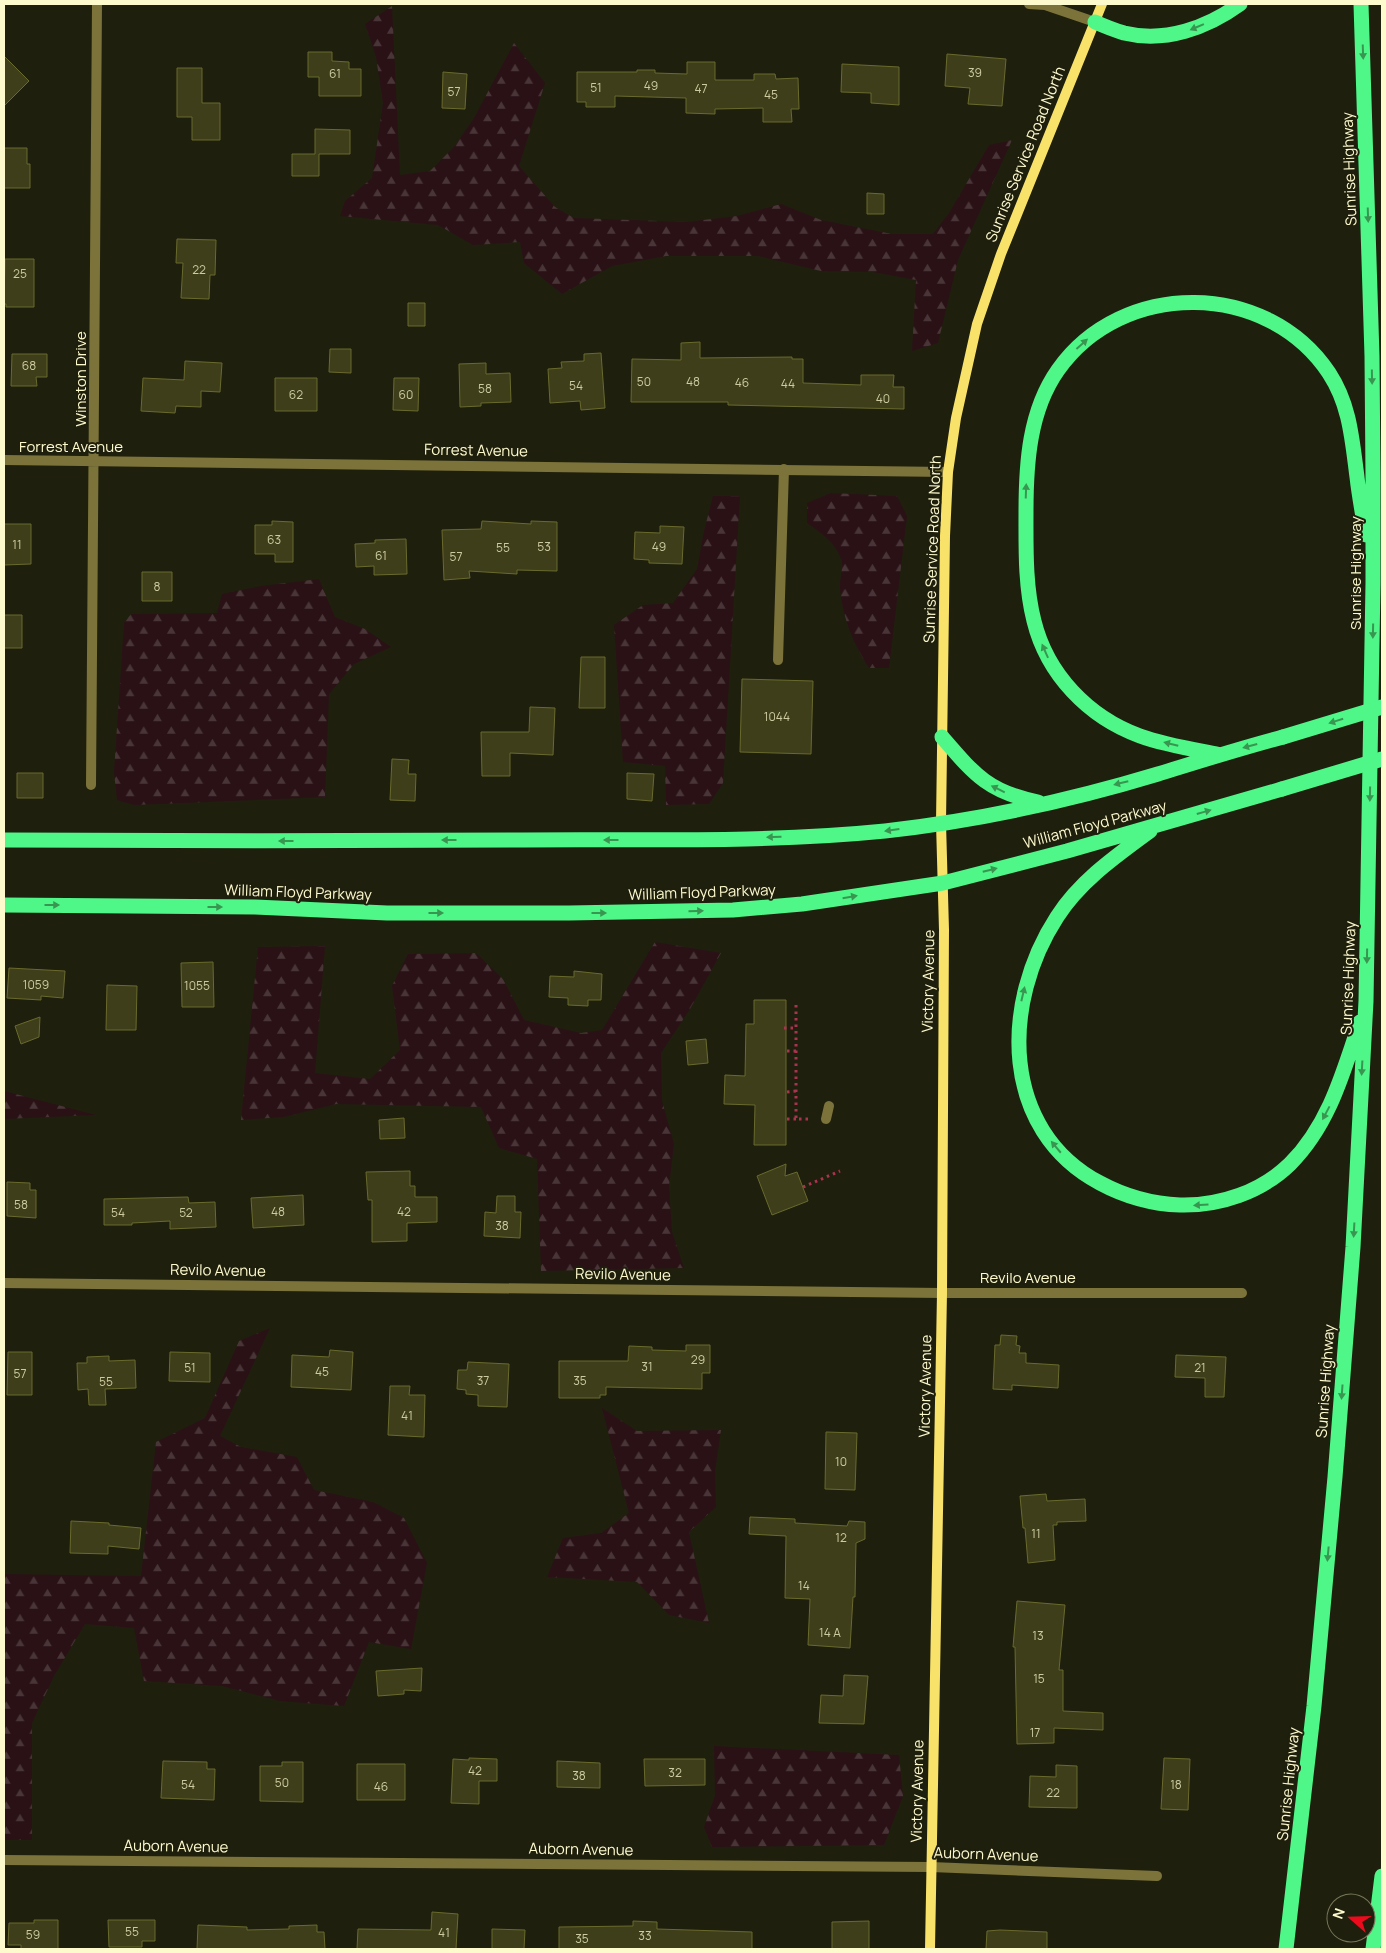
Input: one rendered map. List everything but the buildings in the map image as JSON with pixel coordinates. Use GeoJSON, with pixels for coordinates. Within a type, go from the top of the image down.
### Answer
{"type":"FeatureCollection","features":[{"type":"Feature","properties":{"kind":"highway"},"geometry":{"type":"LineString","coordinates":[[1095,22],[1137,35],[1170,35],[1191,30],[1240,4]]}},
{"type":"Feature","properties":{"kind":"highway","name":"Sunrise Highway"},"geometry":{"type":"LineString","coordinates":[[1286,1949],[1313,1716],[1335,1477],[1353,1247],[1366,1001],[1373,583],[1372,356],[1361,4]]}},
{"type":"Feature","properties":{"kind":"highway"},"geometry":{"type":"LineString","coordinates":[[1218,754],[1155,740],[1111,723],[1083,702],[1061,679],[1039,637],[1030,602],[1028,582],[1026,514],[1028,458],[1034,422],[1040,404],[1057,371],[1068,357],[1083,342],[1113,322],[1147,308],[1182,302],[1210,302],[1245,310],[1277,324],[1292,334],[1306,346],[1329,373],[1345,406],[1354,438],[1357,476],[1373,583]]}},
{"type":"Feature","properties":{"kind":"highway"},"geometry":{"type":"LineString","coordinates":[[4,840],[732,838],[832,835],[887,830],[941,823],[1044,803],[1157,774],[1218,754],[1283,737],[1382,707]]}},
{"type":"Feature","properties":{"kind":"highway"},"geometry":{"type":"LineString","coordinates":[[942,738],[969,769],[987,783],[1013,795],[1044,803]]}},
{"type":"Feature","properties":{"kind":"highway","name":"William Floyd Parkway"},"geometry":{"type":"LineString","coordinates":[[4,905],[256,907],[387,913],[647,912],[734,910],[802,904],[943,883],[1157,826],[1382,759]]}},
{"type":"Feature","properties":{"kind":"highway"},"geometry":{"type":"LineString","coordinates":[[1157,826],[1095,873],[1071,898],[1044,939],[1026,984],[1020,1008],[1018,1052],[1026,1097],[1036,1119],[1048,1137],[1076,1168],[1092,1179],[1126,1196],[1166,1205],[1211,1204],[1252,1190],[1289,1165],[1315,1133],[1336,1094],[1366,1001]]}},
{"type":"Feature","properties":{"kind":"highway"},"geometry":{"type":"LineString","coordinates":[[1373,1949],[1382,1876]]}},
{"type":"Feature","properties":{"kind":"street","name":"Winston Drive"},"geometry":{"type":"LineString","coordinates":[[91,785],[97,4]]}},
{"type":"Feature","properties":{"kind":"street"},"geometry":{"type":"LineString","coordinates":[[1029,4],[1045,5],[1095,22]]}},
{"type":"Feature","properties":{"kind":"street","name":"Sunrise Service Road North"},"geometry":{"type":"LineString","coordinates":[[941,823],[945,536],[948,472],[962,389],[977,324],[988,290],[1102,4]]}},
{"type":"Feature","properties":{"kind":"street","name":"Forrest Avenue"},"geometry":{"type":"LineString","coordinates":[[4,460],[948,472]]}},
{"type":"Feature","properties":{"kind":"street"},"geometry":{"type":"LineString","coordinates":[[778,660],[784,470]]}},
{"type":"Feature","properties":{"kind":"street","name":"Victory Avenue"},"geometry":{"type":"LineString","coordinates":[[930,1949],[942,1293],[944,930],[941,823]]}},
{"type":"Feature","properties":{"kind":"street"},"geometry":{"type":"LineString","coordinates":[[826,1119],[829,1106]]}},
{"type":"Feature","properties":{"kind":"street","name":"Revilo Avenue"},"geometry":{"type":"LineString","coordinates":[[4,1283],[942,1293],[1242,1293]]}},
{"type":"Feature","properties":{"kind":"street","name":"Auborn Avenue"},"geometry":{"type":"LineString","coordinates":[[4,1860],[931,1867],[1157,1876]]}},
{"type":"Feature","properties":{"kind":"path"},"geometry":{"type":"LineString","coordinates":[[796,1005],[796,1119]]}},
{"type":"Feature","properties":{"kind":"path"},"geometry":{"type":"LineString","coordinates":[[784,1028],[796,1028]]}},
{"type":"Feature","properties":{"kind":"path"},"geometry":{"type":"LineString","coordinates":[[787,1051],[796,1051]]}},
{"type":"Feature","properties":{"kind":"path"},"geometry":{"type":"LineString","coordinates":[[787,1092],[796,1092]]}},
{"type":"Feature","properties":{"kind":"path"},"geometry":{"type":"LineString","coordinates":[[787,1119],[826,1119]]}},
{"type":"Feature","properties":{"kind":"path"},"geometry":{"type":"LineString","coordinates":[[802,1187],[840,1171]]}},
{"type":"Feature","properties":{"kind":"green space"},"geometry":{"type":"Polygon","coordinates":[[[392,6],[400,175],[430,171],[454,147],[474,118],[514,43],[545,83],[519,166],[555,207],[574,218],[686,222],[737,216],[781,204],[821,220],[892,234],[933,234],[949,213],[989,145],[1012,140],[958,260],[938,343],[912,351],[916,280],[873,272],[821,271],[758,256],[666,256],[612,266],[562,294],[524,263],[520,242],[473,245],[438,225],[340,216],[345,201],[372,178],[383,103],[376,57],[365,24],[392,6]]]}},
{"type":"Feature","properties":{"kind":"green space"},"geometry":{"type":"Polygon","coordinates":[[[831,493],[897,496],[907,516],[889,668],[869,668],[863,659],[850,630],[844,610],[840,589],[841,559],[831,543],[807,523],[807,503],[831,493]]]}},
{"type":"Feature","properties":{"kind":"green space"},"geometry":{"type":"Polygon","coordinates":[[[713,496],[740,496],[723,783],[709,804],[666,805],[665,766],[623,762],[614,625],[643,605],[673,603],[697,569],[713,496]]]}},
{"type":"Feature","properties":{"kind":"green space"},"geometry":{"type":"Polygon","coordinates":[[[319,579],[335,617],[365,629],[391,647],[354,664],[329,694],[325,797],[134,805],[117,800],[114,772],[124,623],[131,614],[217,613],[222,594],[261,586],[319,579]]]}},
{"type":"Feature","properties":{"kind":"green space"},"geometry":{"type":"Polygon","coordinates":[[[655,942],[721,953],[690,1009],[661,1053],[662,1101],[674,1144],[669,1186],[672,1232],[684,1268],[541,1271],[537,1159],[499,1148],[481,1107],[336,1104],[284,1117],[241,1120],[258,947],[325,946],[315,1073],[370,1079],[400,1050],[392,986],[408,954],[476,953],[503,979],[524,1020],[581,1033],[602,1030],[655,942]]]}},
{"type":"Feature","properties":{"kind":"green space"},"geometry":{"type":"Polygon","coordinates":[[[4,1091],[96,1115],[4,1119],[4,1091]]]}},
{"type":"Feature","properties":{"kind":"green space"},"geometry":{"type":"Polygon","coordinates":[[[270,1328],[220,1436],[241,1447],[297,1457],[314,1490],[373,1502],[404,1518],[427,1563],[411,1649],[369,1642],[344,1706],[280,1701],[222,1686],[144,1681],[134,1628],[85,1624],[54,1676],[32,1723],[32,1840],[4,1840],[4,1574],[141,1576],[156,1442],[205,1418],[239,1341],[270,1328]]]}},
{"type":"Feature","properties":{"kind":"green space"},"geometry":{"type":"Polygon","coordinates":[[[602,1408],[637,1431],[721,1430],[715,1471],[716,1507],[689,1532],[709,1623],[669,1615],[637,1582],[547,1577],[563,1538],[601,1533],[629,1513],[602,1408]]]}},
{"type":"Feature","properties":{"kind":"green space"},"geometry":{"type":"Polygon","coordinates":[[[714,1746],[899,1755],[903,1796],[884,1845],[712,1847],[704,1827],[715,1795],[714,1746]]]}}]}
